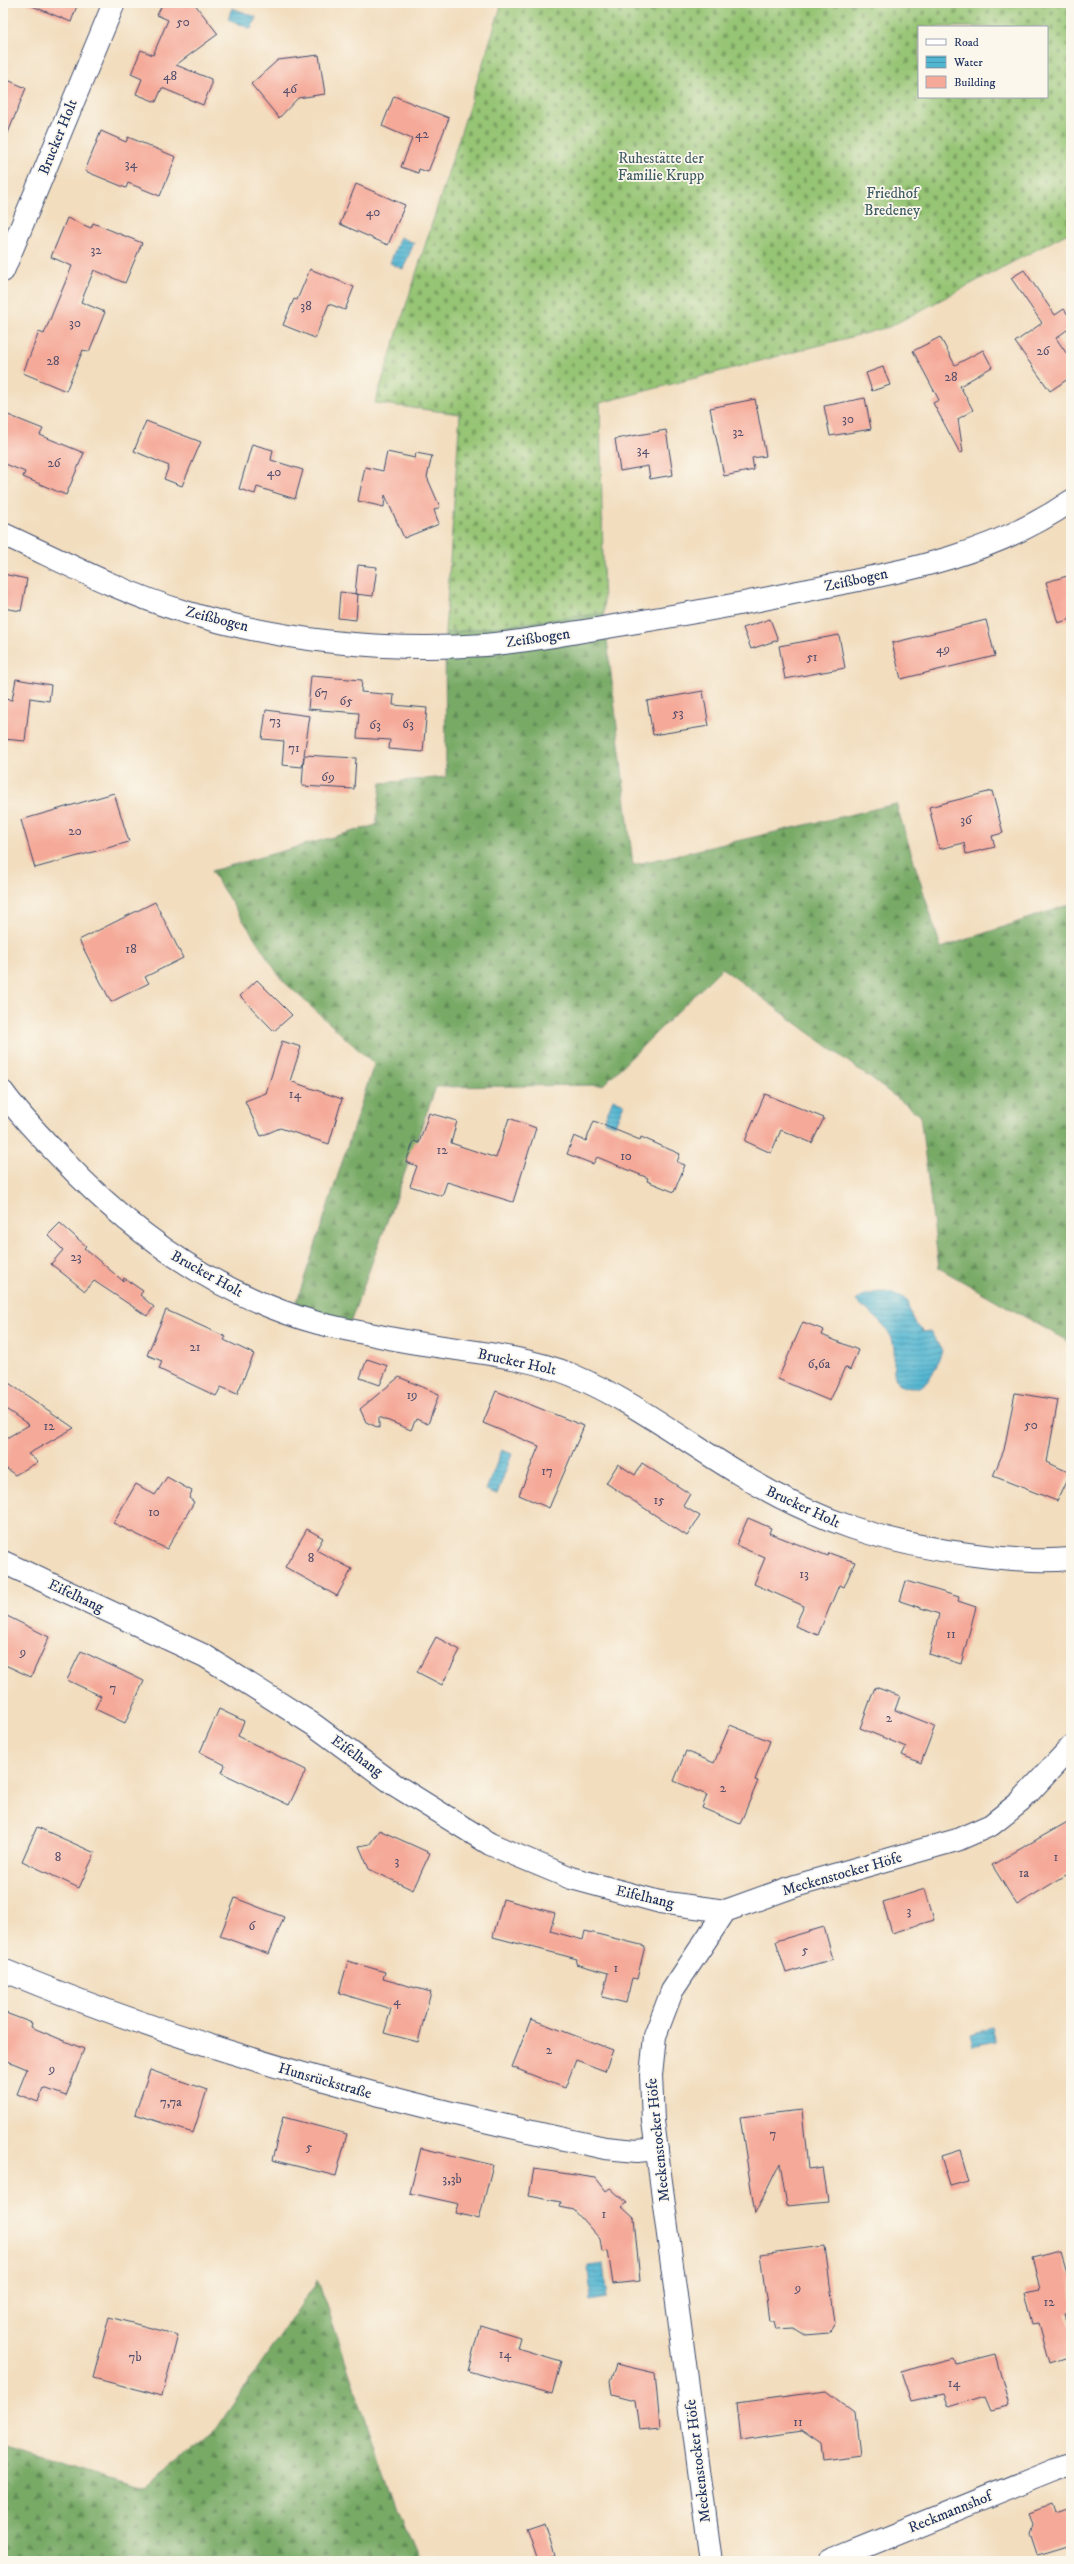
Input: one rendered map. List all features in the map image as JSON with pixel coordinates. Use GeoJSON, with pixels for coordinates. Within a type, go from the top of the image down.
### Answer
{"type":"FeatureCollection","features":[{"type":"Feature","properties":{"kind":"street","name":"Brucker Holt"},"geometry":{"type":"LineString","coordinates":[[3,271],[114,3]]}},
{"type":"Feature","properties":{"kind":"street","name":"Zeißbogen"},"geometry":{"type":"LineString","coordinates":[[3,534],[138,596],[220,621],[343,644],[417,647],[487,645],[716,609],[941,562],[1004,540],[1033,525],[1071,501]]}},
{"type":"Feature","properties":{"kind":"street","name":"Brucker Holt"},"geometry":{"type":"LineString","coordinates":[[3,1092],[35,1131],[119,1215],[158,1247],[199,1273],[257,1302],[318,1323],[390,1338],[538,1364],[567,1373],[628,1401],[770,1492],[835,1523],[864,1533],[926,1549],[1034,1562],[1071,1560]]}},
{"type":"Feature","properties":{"kind":"street","name":"Eifelhang"},"geometry":{"type":"LineString","coordinates":[[3,1562],[205,1656],[314,1725],[395,1785],[490,1844],[571,1878],[660,1902],[725,1911]]}},
{"type":"Feature","properties":{"kind":"street","name":"Meckenstocker Höfe"},"geometry":{"type":"LineString","coordinates":[[711,2561],[657,2149],[651,2075],[655,2036],[672,1991],[725,1911],[795,1886],[957,1840],[990,1825],[1020,1802],[1071,1747]]}},
{"type":"Feature","properties":{"kind":"street","name":"Hunsrückstraße"},"geometry":{"type":"LineString","coordinates":[[3,1970],[112,2014],[181,2038],[377,2095],[605,2148],[637,2151],[657,2149]]}},
{"type":"Feature","properties":{"kind":"street","name":"Reckmannshof"},"geometry":{"type":"LineString","coordinates":[[829,2561],[1054,2470],[1071,2465]]}},
{"type":"Feature","properties":{"kind":"green space","name":"Friedhof Bredeney"},"geometry":{"type":"Polygon","coordinates":[[[502,3],[1071,3],[1071,234],[1068,233],[889,327],[600,403],[604,613],[445,633],[460,414],[375,403],[502,3]]]}},
{"type":"Feature","properties":{"kind":"green space"},"geometry":{"type":"Polygon","coordinates":[[[604,613],[633,865],[896,804],[941,948],[1071,904],[1071,1343],[939,1268],[920,1115],[722,968],[603,1085],[436,1087],[346,1334],[296,1304],[374,1064],[282,980],[211,871],[376,825],[381,783],[446,777],[445,633],[604,613]]]}},
{"type":"Feature","properties":{"kind":"green space"},"geometry":{"type":"Polygon","coordinates":[[[318,2280],[396,2509],[418,2561],[3,2561],[3,2446],[145,2486],[212,2435],[318,2280]]]}},
{"type":"Feature","properties":{"kind":"water"},"geometry":{"type":"Polygon","coordinates":[[[232,8],[256,17],[251,29],[228,19],[232,8]]]}},
{"type":"Feature","properties":{"kind":"water"},"geometry":{"type":"Polygon","coordinates":[[[400,237],[414,243],[403,269],[390,263],[400,237]]]}},
{"type":"Feature","properties":{"kind":"water"},"geometry":{"type":"Polygon","coordinates":[[[613,1099],[624,1104],[615,1125],[604,1121],[613,1099]]]}},
{"type":"Feature","properties":{"kind":"water"},"geometry":{"type":"Polygon","coordinates":[[[879,1292],[896,1294],[909,1303],[908,1307],[916,1324],[924,1332],[930,1331],[942,1351],[936,1368],[928,1381],[916,1388],[909,1388],[899,1385],[894,1375],[894,1349],[891,1336],[878,1319],[856,1301],[864,1295],[879,1292]]]}},
{"type":"Feature","properties":{"kind":"water"},"geometry":{"type":"Polygon","coordinates":[[[502,1450],[512,1454],[497,1494],[486,1490],[502,1450]]]}},
{"type":"Feature","properties":{"kind":"water"},"geometry":{"type":"Polygon","coordinates":[[[992,2028],[996,2041],[972,2046],[969,2034],[992,2028]]]}},
{"type":"Feature","properties":{"kind":"water"},"geometry":{"type":"Polygon","coordinates":[[[603,2264],[607,2298],[591,2301],[588,2266],[603,2264]]]}},
{"type":"Feature","properties":{"kind":"building"},"geometry":{"type":"Polygon","coordinates":[[[25,3],[78,3],[71,22],[25,3]]]}},
{"type":"Feature","properties":{"kind":"building"},"geometry":{"type":"Polygon","coordinates":[[[163,3],[194,3],[218,34],[176,65],[211,79],[211,86],[203,105],[162,88],[156,102],[136,94],[142,79],[131,74],[141,50],[153,55],[168,20],[157,15],[163,3]]]}},
{"type":"Feature","properties":{"kind":"building"},"geometry":{"type":"Polygon","coordinates":[[[319,55],[325,94],[298,98],[279,118],[251,84],[278,60],[319,55]]]}},
{"type":"Feature","properties":{"kind":"building"},"geometry":{"type":"Polygon","coordinates":[[[3,78],[26,88],[4,143],[3,143],[3,78]]]}},
{"type":"Feature","properties":{"kind":"building"},"geometry":{"type":"Polygon","coordinates":[[[394,96],[449,118],[428,172],[419,169],[418,173],[401,167],[412,139],[382,126],[394,96]]]}},
{"type":"Feature","properties":{"kind":"building"},"geometry":{"type":"Polygon","coordinates":[[[101,131],[126,142],[128,137],[176,157],[160,196],[128,183],[126,188],[85,171],[101,131]]]}},
{"type":"Feature","properties":{"kind":"building"},"geometry":{"type":"Polygon","coordinates":[[[356,184],[405,205],[388,245],[340,224],[356,184]]]}},
{"type":"Feature","properties":{"kind":"building"},"geometry":{"type":"Polygon","coordinates":[[[67,218],[91,228],[93,223],[142,243],[125,283],[94,270],[81,302],[105,312],[89,352],[83,350],[66,391],[23,373],[39,332],[44,334],[72,266],[51,257],[67,218]]]}},
{"type":"Feature","properties":{"kind":"building"},"geometry":{"type":"Polygon","coordinates":[[[310,269],[354,287],[345,310],[329,304],[315,338],[283,325],[294,299],[297,300],[310,269]]]}},
{"type":"Feature","properties":{"kind":"building"},"geometry":{"type":"Polygon","coordinates":[[[1024,270],[1055,315],[1064,309],[1071,319],[1071,327],[1056,338],[1071,360],[1071,377],[1050,391],[1015,342],[1042,323],[1011,278],[1024,270]]]}},
{"type":"Feature","properties":{"kind":"building"},"geometry":{"type":"Polygon","coordinates":[[[940,337],[955,365],[983,350],[992,367],[960,386],[973,410],[958,419],[963,452],[960,453],[933,403],[939,400],[913,351],[940,337]]]}},
{"type":"Feature","properties":{"kind":"building"},"geometry":{"type":"Polygon","coordinates":[[[883,367],[890,385],[872,391],[866,373],[883,367]]]}},
{"type":"Feature","properties":{"kind":"building"},"geometry":{"type":"Polygon","coordinates":[[[865,398],[871,429],[830,436],[824,406],[865,398]]]}},
{"type":"Feature","properties":{"kind":"building"},"geometry":{"type":"Polygon","coordinates":[[[755,399],[766,456],[752,458],[754,470],[724,476],[710,408],[755,399]]]}},
{"type":"Feature","properties":{"kind":"building"},"geometry":{"type":"Polygon","coordinates":[[[3,413],[43,429],[40,435],[84,453],[66,495],[23,477],[25,472],[3,463],[3,413]]]}},
{"type":"Feature","properties":{"kind":"building"},"geometry":{"type":"Polygon","coordinates":[[[146,421],[201,442],[182,486],[164,479],[169,466],[134,451],[146,421]]]}},
{"type":"Feature","properties":{"kind":"building"},"geometry":{"type":"Polygon","coordinates":[[[666,430],[673,475],[650,479],[648,466],[620,471],[615,439],[666,430]]]}},
{"type":"Feature","properties":{"kind":"building"},"geometry":{"type":"Polygon","coordinates":[[[252,444],[273,450],[271,460],[303,470],[295,499],[257,487],[255,494],[239,489],[252,444]]]}},
{"type":"Feature","properties":{"kind":"building"},"geometry":{"type":"Polygon","coordinates":[[[387,452],[415,458],[416,453],[432,456],[427,477],[440,507],[434,510],[439,524],[404,538],[385,495],[384,507],[358,501],[365,467],[383,471],[387,452]]]}},
{"type":"Feature","properties":{"kind":"building"},"geometry":{"type":"Polygon","coordinates":[[[358,565],[377,567],[373,596],[355,594],[358,565]]]}},
{"type":"Feature","properties":{"kind":"building"},"geometry":{"type":"Polygon","coordinates":[[[3,574],[27,579],[21,611],[3,608],[3,574]]]}},
{"type":"Feature","properties":{"kind":"building"},"geometry":{"type":"Polygon","coordinates":[[[1071,575],[1071,619],[1058,623],[1046,582],[1071,575]]]}},
{"type":"Feature","properties":{"kind":"building"},"geometry":{"type":"Polygon","coordinates":[[[340,592],[358,594],[356,620],[338,618],[340,592]]]}},
{"type":"Feature","properties":{"kind":"building"},"geometry":{"type":"Polygon","coordinates":[[[770,619],[778,640],[751,649],[743,628],[770,619]]]}},
{"type":"Feature","properties":{"kind":"building"},"geometry":{"type":"Polygon","coordinates":[[[986,620],[995,656],[901,679],[892,643],[986,620]]]}},
{"type":"Feature","properties":{"kind":"building"},"geometry":{"type":"Polygon","coordinates":[[[839,635],[845,668],[785,679],[779,646],[839,635]]]}},
{"type":"Feature","properties":{"kind":"building"},"geometry":{"type":"Polygon","coordinates":[[[311,676],[362,680],[361,692],[394,695],[393,705],[427,708],[423,752],[389,749],[390,740],[357,738],[359,713],[308,709],[311,676]]]}},
{"type":"Feature","properties":{"kind":"building"},"geometry":{"type":"Polygon","coordinates":[[[16,679],[51,685],[49,701],[30,698],[25,741],[3,739],[3,699],[12,700],[16,679]]]}},
{"type":"Feature","properties":{"kind":"building"},"geometry":{"type":"Polygon","coordinates":[[[703,691],[709,726],[653,735],[647,701],[703,691]]]}},
{"type":"Feature","properties":{"kind":"building"},"geometry":{"type":"Polygon","coordinates":[[[266,710],[310,716],[304,755],[356,758],[354,789],[302,786],[304,756],[302,767],[282,765],[284,741],[262,739],[266,710]]]}},
{"type":"Feature","properties":{"kind":"building"},"geometry":{"type":"Polygon","coordinates":[[[992,791],[1003,833],[992,836],[995,847],[966,854],[964,843],[939,849],[929,807],[992,791]]]}},
{"type":"Feature","properties":{"kind":"building"},"geometry":{"type":"Polygon","coordinates":[[[114,793],[129,842],[35,868],[21,820],[114,793]]]}},
{"type":"Feature","properties":{"kind":"building"},"geometry":{"type":"Polygon","coordinates":[[[155,902],[183,958],[145,977],[149,983],[111,1002],[79,940],[155,902]]]}},
{"type":"Feature","properties":{"kind":"building"},"geometry":{"type":"Polygon","coordinates":[[[257,980],[292,1015],[274,1031],[240,996],[257,980]]]}},
{"type":"Feature","properties":{"kind":"building"},"geometry":{"type":"Polygon","coordinates":[[[282,1041],[301,1047],[290,1081],[342,1099],[329,1144],[280,1128],[261,1136],[245,1101],[266,1093],[282,1041]]]}},
{"type":"Feature","properties":{"kind":"building"},"geometry":{"type":"Polygon","coordinates":[[[765,1094],[824,1118],[812,1143],[781,1130],[771,1153],[745,1141],[765,1094]]]}},
{"type":"Feature","properties":{"kind":"building"},"geometry":{"type":"Polygon","coordinates":[[[429,1113],[457,1121],[451,1143],[496,1158],[509,1118],[536,1128],[513,1202],[447,1182],[442,1196],[410,1186],[417,1166],[406,1162],[414,1141],[419,1143],[429,1113]]]}},
{"type":"Feature","properties":{"kind":"building"},"geometry":{"type":"Polygon","coordinates":[[[594,1121],[640,1140],[641,1137],[680,1154],[677,1162],[685,1165],[674,1192],[647,1181],[648,1178],[597,1157],[593,1164],[567,1154],[574,1136],[586,1141],[594,1121]]]}},
{"type":"Feature","properties":{"kind":"building"},"geometry":{"type":"Polygon","coordinates":[[[60,1223],[86,1246],[84,1248],[123,1281],[124,1278],[143,1291],[140,1295],[154,1307],[147,1316],[94,1281],[85,1291],[51,1264],[63,1250],[48,1235],[60,1223]]]}},
{"type":"Feature","properties":{"kind":"building"},"geometry":{"type":"Polygon","coordinates":[[[166,1310],[226,1337],[224,1340],[254,1354],[237,1394],[221,1387],[216,1396],[159,1369],[162,1361],[147,1355],[166,1310]]]}},
{"type":"Feature","properties":{"kind":"building"},"geometry":{"type":"Polygon","coordinates":[[[803,1322],[824,1330],[822,1335],[858,1350],[850,1370],[845,1367],[830,1401],[778,1379],[803,1322]]]}},
{"type":"Feature","properties":{"kind":"building"},"geometry":{"type":"Polygon","coordinates":[[[367,1359],[388,1366],[380,1385],[360,1378],[367,1359]]]}},
{"type":"Feature","properties":{"kind":"building"},"geometry":{"type":"Polygon","coordinates":[[[399,1377],[439,1394],[428,1424],[416,1419],[411,1430],[379,1417],[379,1428],[366,1422],[360,1409],[399,1377]]]}},
{"type":"Feature","properties":{"kind":"building"},"geometry":{"type":"Polygon","coordinates":[[[3,1379],[74,1428],[28,1454],[38,1462],[15,1475],[3,1466],[3,1440],[29,1425],[3,1407],[3,1379]]]}},
{"type":"Feature","properties":{"kind":"building"},"geometry":{"type":"Polygon","coordinates":[[[496,1391],[584,1426],[549,1508],[519,1495],[539,1446],[483,1423],[496,1391]]]}},
{"type":"Feature","properties":{"kind":"building"},"geometry":{"type":"Polygon","coordinates":[[[1015,1393],[1058,1400],[1047,1462],[1070,1473],[1057,1501],[993,1476],[1004,1450],[1015,1393]]]}},
{"type":"Feature","properties":{"kind":"building"},"geometry":{"type":"Polygon","coordinates":[[[642,1463],[690,1494],[683,1506],[700,1516],[687,1536],[606,1483],[618,1464],[635,1475],[642,1463]]]}},
{"type":"Feature","properties":{"kind":"building"},"geometry":{"type":"Polygon","coordinates":[[[167,1477],[192,1491],[189,1498],[194,1502],[167,1549],[113,1523],[136,1484],[155,1495],[167,1477]]]}},
{"type":"Feature","properties":{"kind":"building"},"geometry":{"type":"Polygon","coordinates":[[[748,1518],[771,1528],[769,1533],[828,1556],[829,1553],[855,1562],[844,1587],[839,1585],[818,1635],[795,1626],[804,1606],[754,1584],[765,1558],[736,1545],[748,1518]]]}},
{"type":"Feature","properties":{"kind":"building"},"geometry":{"type":"Polygon","coordinates":[[[307,1529],[323,1538],[316,1550],[352,1569],[337,1596],[285,1567],[307,1529]]]}},
{"type":"Feature","properties":{"kind":"building"},"geometry":{"type":"Polygon","coordinates":[[[906,1581],[959,1597],[958,1601],[976,1607],[961,1664],[929,1654],[939,1614],[900,1601],[906,1581]]]}},
{"type":"Feature","properties":{"kind":"building"},"geometry":{"type":"Polygon","coordinates":[[[3,1614],[49,1637],[31,1677],[3,1664],[3,1614]]]}},
{"type":"Feature","properties":{"kind":"building"},"geometry":{"type":"Polygon","coordinates":[[[436,1637],[460,1650],[442,1685],[417,1672],[436,1637]]]}},
{"type":"Feature","properties":{"kind":"building"},"geometry":{"type":"Polygon","coordinates":[[[81,1651],[144,1681],[125,1723],[95,1709],[101,1696],[67,1680],[81,1651]]]}},
{"type":"Feature","properties":{"kind":"building"},"geometry":{"type":"Polygon","coordinates":[[[875,1687],[900,1696],[895,1710],[935,1726],[921,1763],[902,1755],[906,1747],[860,1728],[875,1687]]]}},
{"type":"Feature","properties":{"kind":"building"},"geometry":{"type":"Polygon","coordinates":[[[219,1709],[244,1721],[238,1736],[306,1770],[289,1805],[222,1773],[225,1765],[200,1752],[219,1709]]]}},
{"type":"Feature","properties":{"kind":"building"},"geometry":{"type":"Polygon","coordinates":[[[730,1725],[770,1741],[755,1780],[758,1781],[740,1824],[702,1808],[707,1795],[674,1781],[686,1751],[714,1763],[730,1725]]]}},
{"type":"Feature","properties":{"kind":"building"},"geometry":{"type":"Polygon","coordinates":[[[1071,1820],[1071,1872],[1017,1905],[992,1865],[1071,1820]]]}},
{"type":"Feature","properties":{"kind":"building"},"geometry":{"type":"Polygon","coordinates":[[[37,1827],[95,1853],[79,1888],[22,1861],[37,1827]]]}},
{"type":"Feature","properties":{"kind":"building"},"geometry":{"type":"Polygon","coordinates":[[[379,1830],[430,1853],[413,1890],[369,1869],[359,1846],[370,1844],[379,1830]]]}},
{"type":"Feature","properties":{"kind":"building"},"geometry":{"type":"Polygon","coordinates":[[[925,1889],[934,1920],[892,1933],[883,1902],[925,1889]]]}},
{"type":"Feature","properties":{"kind":"building"},"geometry":{"type":"Polygon","coordinates":[[[235,1898],[284,1917],[269,1954],[220,1936],[235,1898]]]}},
{"type":"Feature","properties":{"kind":"building"},"geometry":{"type":"Polygon","coordinates":[[[503,1899],[555,1913],[550,1931],[583,1940],[585,1931],[645,1946],[637,1979],[632,1978],[626,2003],[602,1997],[608,1973],[576,1964],[577,1959],[493,1937],[503,1899]]]}},
{"type":"Feature","properties":{"kind":"building"},"geometry":{"type":"Polygon","coordinates":[[[824,1927],[833,1959],[786,1973],[776,1941],[824,1927]]]}},
{"type":"Feature","properties":{"kind":"building"},"geometry":{"type":"Polygon","coordinates":[[[348,1961],[385,1972],[383,1979],[431,1992],[418,2042],[384,2033],[391,2009],[339,1993],[348,1961]]]}},
{"type":"Feature","properties":{"kind":"building"},"geometry":{"type":"Polygon","coordinates":[[[3,2012],[32,2023],[31,2027],[84,2049],[66,2096],[44,2088],[38,2102],[17,2094],[27,2069],[3,2059],[3,2012]]]}},
{"type":"Feature","properties":{"kind":"building"},"geometry":{"type":"Polygon","coordinates":[[[531,2019],[613,2050],[605,2071],[576,2060],[565,2088],[512,2067],[531,2019]]]}},
{"type":"Feature","properties":{"kind":"building"},"geometry":{"type":"Polygon","coordinates":[[[150,2070],[207,2090],[193,2133],[135,2114],[150,2070]]]}},
{"type":"Feature","properties":{"kind":"building"},"geometry":{"type":"Polygon","coordinates":[[[802,2110],[808,2169],[823,2167],[828,2202],[787,2206],[780,2163],[755,2214],[740,2117],[802,2110]]]}},
{"type":"Feature","properties":{"kind":"building"},"geometry":{"type":"Polygon","coordinates":[[[283,2117],[347,2134],[336,2176],[272,2160],[283,2117]]]}},
{"type":"Feature","properties":{"kind":"building"},"geometry":{"type":"Polygon","coordinates":[[[421,2148],[493,2165],[479,2219],[456,2213],[459,2204],[410,2193],[421,2148]]]}},
{"type":"Feature","properties":{"kind":"building"},"geometry":{"type":"Polygon","coordinates":[[[960,2150],[969,2182],[950,2187],[941,2156],[960,2150]]]}},
{"type":"Feature","properties":{"kind":"building"},"geometry":{"type":"Polygon","coordinates":[[[534,2169],[596,2178],[606,2191],[610,2188],[627,2203],[622,2207],[634,2218],[640,2281],[613,2284],[608,2251],[602,2252],[600,2239],[574,2210],[560,2207],[561,2202],[529,2196],[534,2169]]]}},
{"type":"Feature","properties":{"kind":"building"},"geometry":{"type":"Polygon","coordinates":[[[825,2246],[835,2323],[829,2333],[805,2335],[794,2328],[775,2329],[773,2321],[769,2321],[760,2254],[825,2246]]]}},
{"type":"Feature","properties":{"kind":"building"},"geometry":{"type":"Polygon","coordinates":[[[1061,2252],[1068,2276],[1071,2276],[1071,2313],[1066,2314],[1071,2332],[1071,2356],[1050,2363],[1039,2323],[1033,2324],[1025,2291],[1040,2288],[1032,2259],[1061,2252]]]}},
{"type":"Feature","properties":{"kind":"building"},"geometry":{"type":"Polygon","coordinates":[[[109,2317],[178,2335],[162,2396],[93,2378],[109,2317]]]}},
{"type":"Feature","properties":{"kind":"building"},"geometry":{"type":"Polygon","coordinates":[[[480,2325],[520,2337],[517,2348],[561,2361],[552,2394],[468,2371],[480,2325]]]}},
{"type":"Feature","properties":{"kind":"building"},"geometry":{"type":"Polygon","coordinates":[[[995,2354],[1009,2406],[991,2410],[985,2396],[948,2407],[943,2394],[911,2401],[901,2372],[954,2358],[956,2364],[995,2354]]]}},
{"type":"Feature","properties":{"kind":"building"},"geometry":{"type":"Polygon","coordinates":[[[616,2364],[655,2373],[660,2427],[639,2429],[635,2400],[612,2394],[610,2382],[616,2364]]]}},
{"type":"Feature","properties":{"kind":"building"},"geometry":{"type":"Polygon","coordinates":[[[826,2391],[855,2413],[860,2455],[823,2460],[821,2444],[802,2431],[741,2440],[737,2403],[826,2391]]]}},
{"type":"Feature","properties":{"kind":"building"},"geometry":{"type":"Polygon","coordinates":[[[1051,2505],[1054,2514],[1071,2508],[1071,2545],[1038,2555],[1031,2534],[1034,2523],[1030,2513],[1051,2505]]]}},
{"type":"Feature","properties":{"kind":"building"},"geometry":{"type":"Polygon","coordinates":[[[545,2523],[555,2556],[538,2561],[527,2529],[545,2523]]]}},
{"type":"Feature","properties":{"kind":"park label","name":"Ruhestätte der Familie Krupp"},"geometry":{"type":"Point","coordinates":[661,166]}}]}
